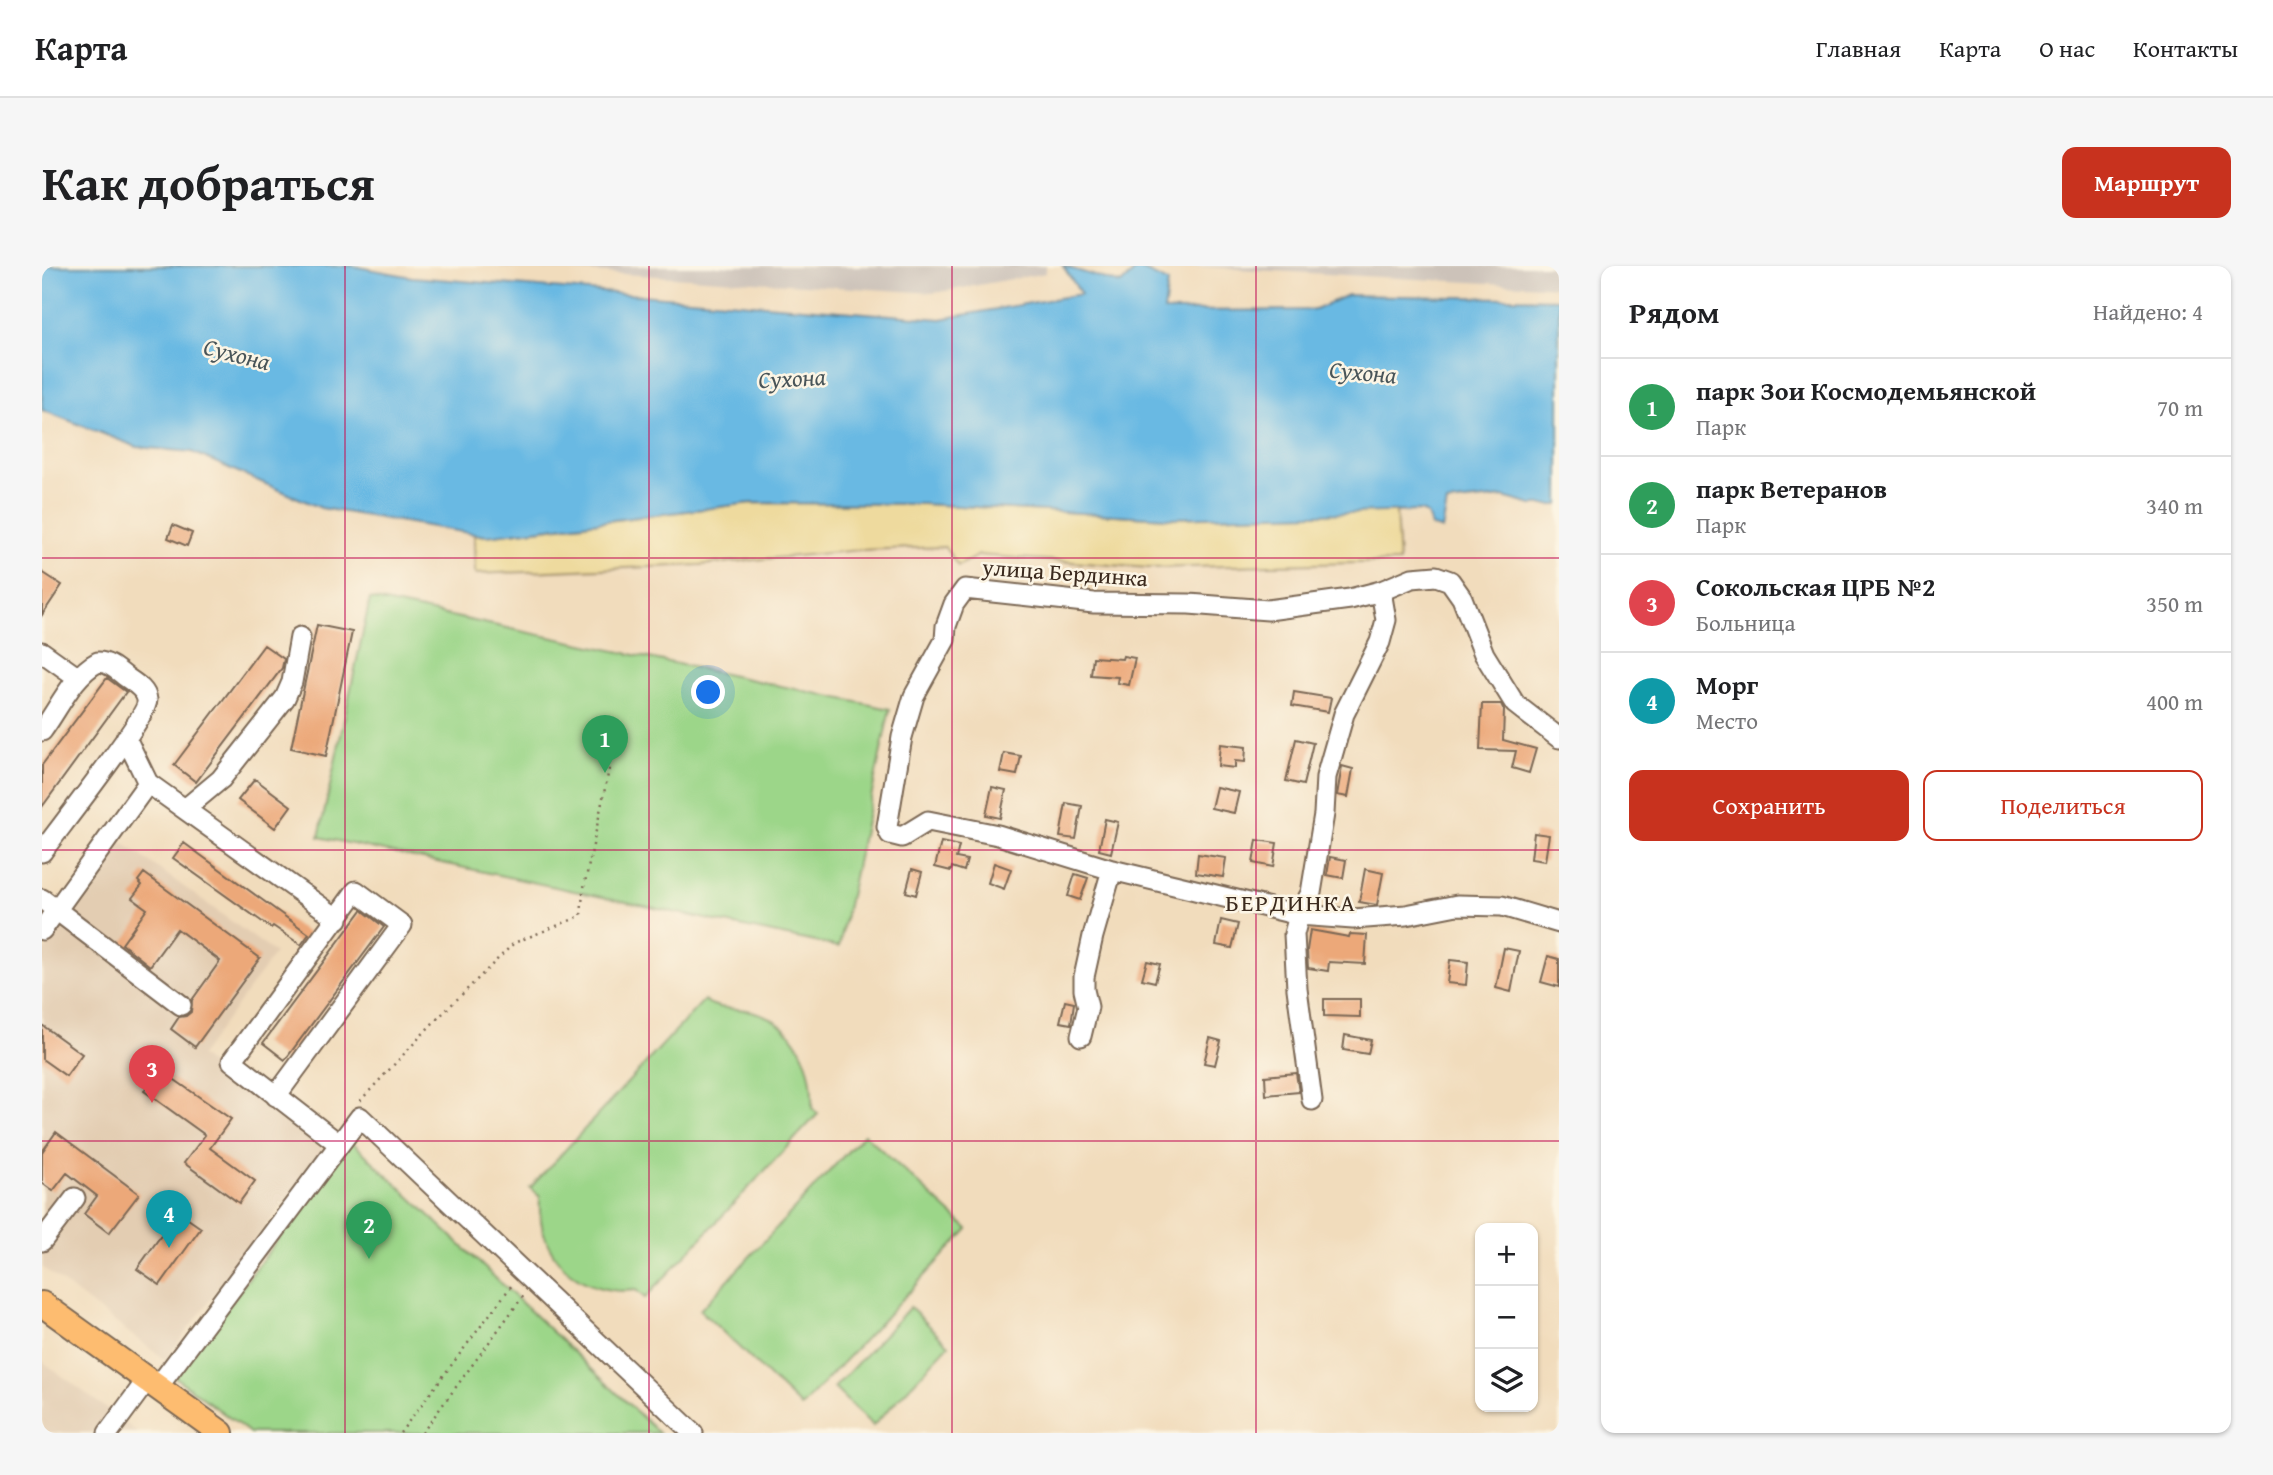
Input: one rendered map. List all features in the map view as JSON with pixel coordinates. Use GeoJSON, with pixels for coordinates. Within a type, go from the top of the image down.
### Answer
{"type":"FeatureCollection","features":[{"type":"Feature","properties":{"kind":"main road"},"geometry":{"type":"LineString","coordinates":[[42,1304],[220,1433]]}},
{"type":"Feature","properties":{"kind":"street","name":"улица Бердинка"},"geometry":{"type":"LineString","coordinates":[[1559,738],[1516,704],[1484,654],[1462,598],[1450,581],[1436,576],[1412,578],[1381,591],[1350,599],[1268,610],[1189,604],[1094,603],[965,589],[954,604],[946,626],[946,640],[914,696],[902,737],[887,827],[890,834],[902,837],[928,821],[998,835],[1112,870],[1299,915],[1353,919],[1406,915],[1457,905],[1502,906],[1559,923]]}},
{"type":"Feature","properties":{"kind":"street"},"geometry":{"type":"LineString","coordinates":[[1312,1100],[1297,989],[1294,934],[1299,915],[1311,893],[1324,814],[1326,777],[1344,714],[1380,642],[1385,620],[1381,591]]}},
{"type":"Feature","properties":{"kind":"street"},"geometry":{"type":"LineString","coordinates":[[185,809],[221,779],[285,698],[292,682],[300,637]]}},
{"type":"Feature","properties":{"kind":"street"},"geometry":{"type":"LineString","coordinates":[[42,652],[77,677]]}},
{"type":"Feature","properties":{"kind":"street"},"geometry":{"type":"LineString","coordinates":[[42,731],[77,677],[98,662],[104,662],[144,692],[148,703],[127,737],[42,852]]}},
{"type":"Feature","properties":{"kind":"street"},"geometry":{"type":"LineString","coordinates":[[127,737],[148,783],[338,919]]}},
{"type":"Feature","properties":{"kind":"street"},"geometry":{"type":"LineString","coordinates":[[42,930],[49,904],[148,783]]}},
{"type":"Feature","properties":{"kind":"street"},"geometry":{"type":"LineString","coordinates":[[1081,1036],[1089,1003],[1084,990],[1084,977],[1112,870]]}},
{"type":"Feature","properties":{"kind":"street"},"geometry":{"type":"LineString","coordinates":[[276,1096],[402,925],[356,891],[232,1061],[276,1096],[339,1144]]}},
{"type":"Feature","properties":{"kind":"street"},"geometry":{"type":"LineString","coordinates":[[49,904],[181,1005]]}},
{"type":"Feature","properties":{"kind":"street"},"geometry":{"type":"LineString","coordinates":[[108,1433],[152,1384],[360,1117],[693,1433]]}},
{"type":"Feature","properties":{"kind":"street"},"geometry":{"type":"LineString","coordinates":[[42,1241],[75,1198]]}},
{"type":"Feature","properties":{"kind":"path"},"geometry":{"type":"LineString","coordinates":[[360,1117],[353,1109],[432,1024],[514,943],[581,916],[583,892],[610,765]]}},
{"type":"Feature","properties":{"kind":"path"},"geometry":{"type":"LineString","coordinates":[[400,1433],[528,1277]]}},
{"type":"Feature","properties":{"kind":"path"},"geometry":{"type":"LineString","coordinates":[[422,1433],[528,1277]]}},
{"type":"Feature","properties":{"kind":"shaded area"},"geometry":{"type":"Polygon","coordinates":[[[491,266],[1046,266],[1046,273],[934,293],[491,266]]]}},
{"type":"Feature","properties":{"kind":"shaded area"},"geometry":{"type":"Polygon","coordinates":[[[1186,266],[1559,266],[1559,287],[1186,266]]]}},
{"type":"Feature","properties":{"kind":"shaded area"},"geometry":{"type":"Polygon","coordinates":[[[122,842],[275,953],[200,1056],[323,1150],[165,1360],[42,1267],[42,955],[122,842]]]}},
{"type":"Feature","properties":{"kind":"shaded area"},"geometry":{"type":"Polygon","coordinates":[[[42,1361],[119,1418],[138,1433],[42,1433],[42,1361]]]}},
{"type":"Feature","properties":{"kind":"green space"},"geometry":{"type":"Polygon","coordinates":[[[370,599],[890,709],[839,947],[319,837],[370,599]]]}},
{"type":"Feature","properties":{"kind":"green space"},"geometry":{"type":"Polygon","coordinates":[[[704,1000],[720,1007],[751,1011],[767,1017],[791,1035],[806,1061],[812,1108],[818,1114],[645,1298],[636,1290],[596,1287],[579,1279],[553,1254],[545,1237],[540,1197],[530,1188],[704,1000]]]}},
{"type":"Feature","properties":{"kind":"green space"},"geometry":{"type":"Polygon","coordinates":[[[864,1134],[968,1229],[801,1407],[700,1310],[864,1134]]]}},
{"type":"Feature","properties":{"kind":"green space"},"geometry":{"type":"Polygon","coordinates":[[[351,1141],[659,1433],[250,1433],[175,1377],[351,1141]]]}},
{"type":"Feature","properties":{"kind":"green space"},"geometry":{"type":"Polygon","coordinates":[[[910,1307],[949,1345],[873,1426],[834,1388],[910,1307]]]}},
{"type":"Feature","properties":{"kind":"sand"},"geometry":{"type":"Polygon","coordinates":[[[751,503],[923,504],[1168,518],[1396,511],[1399,562],[1149,568],[979,555],[958,566],[945,547],[860,550],[700,565],[475,574],[474,534],[486,536],[751,503]]]}},
{"type":"Feature","properties":{"kind":"water","name":"Сухона"},"geometry":{"type":"Polygon","coordinates":[[[42,266],[353,266],[412,277],[941,319],[1081,294],[1063,266],[1121,284],[1138,268],[1168,282],[1164,311],[1315,310],[1347,295],[1559,299],[1559,505],[1532,505],[1503,497],[1447,503],[1442,530],[1431,526],[1427,514],[1421,511],[1168,518],[923,504],[751,503],[486,536],[321,508],[192,452],[137,447],[42,410],[42,266]]]}},
{"type":"Feature","properties":{"kind":"building"},"geometry":{"type":"Polygon","coordinates":[[[173,525],[192,533],[187,546],[168,538],[173,525]]]}},
{"type":"Feature","properties":{"kind":"building"},"geometry":{"type":"Polygon","coordinates":[[[42,572],[62,585],[42,615],[42,572]]]}},
{"type":"Feature","properties":{"kind":"building"},"geometry":{"type":"Polygon","coordinates":[[[317,625],[352,632],[326,756],[291,748],[317,625]]]}},
{"type":"Feature","properties":{"kind":"building"},"geometry":{"type":"Polygon","coordinates":[[[264,645],[284,659],[282,668],[196,782],[174,765],[264,645]]]}},
{"type":"Feature","properties":{"kind":"building"},"geometry":{"type":"Polygon","coordinates":[[[1123,656],[1135,658],[1129,685],[1117,683],[1118,677],[1091,675],[1093,657],[1122,659],[1123,656]]]}},
{"type":"Feature","properties":{"kind":"building"},"geometry":{"type":"Polygon","coordinates":[[[107,678],[126,692],[42,807],[42,765],[107,678]]]}},
{"type":"Feature","properties":{"kind":"building"},"geometry":{"type":"Polygon","coordinates":[[[1294,692],[1331,698],[1328,712],[1292,706],[1294,692]]]}},
{"type":"Feature","properties":{"kind":"building"},"geometry":{"type":"Polygon","coordinates":[[[1482,704],[1501,704],[1504,710],[1503,740],[1536,749],[1529,773],[1512,768],[1516,751],[1480,750],[1482,704]]]}},
{"type":"Feature","properties":{"kind":"building"},"geometry":{"type":"Polygon","coordinates":[[[1296,739],[1313,743],[1303,785],[1286,781],[1296,739]]]}},
{"type":"Feature","properties":{"kind":"building"},"geometry":{"type":"Polygon","coordinates":[[[1220,744],[1246,747],[1245,762],[1235,761],[1235,768],[1218,766],[1220,744]]]}},
{"type":"Feature","properties":{"kind":"building"},"geometry":{"type":"Polygon","coordinates":[[[1004,753],[1021,756],[1017,775],[1000,772],[1004,753]]]}},
{"type":"Feature","properties":{"kind":"building"},"geometry":{"type":"Polygon","coordinates":[[[1342,766],[1353,769],[1348,797],[1337,795],[1342,766]]]}},
{"type":"Feature","properties":{"kind":"building"},"geometry":{"type":"Polygon","coordinates":[[[255,779],[291,806],[275,828],[238,800],[255,779]]]}},
{"type":"Feature","properties":{"kind":"building"},"geometry":{"type":"Polygon","coordinates":[[[992,787],[1006,790],[1000,818],[986,815],[992,787]]]}},
{"type":"Feature","properties":{"kind":"building"},"geometry":{"type":"Polygon","coordinates":[[[1216,787],[1239,792],[1234,813],[1211,808],[1216,787]]]}},
{"type":"Feature","properties":{"kind":"building"},"geometry":{"type":"Polygon","coordinates":[[[1066,803],[1082,806],[1076,839],[1060,837],[1066,803]]]}},
{"type":"Feature","properties":{"kind":"building"},"geometry":{"type":"Polygon","coordinates":[[[1105,819],[1118,822],[1111,853],[1099,850],[1105,819]]]}},
{"type":"Feature","properties":{"kind":"building"},"geometry":{"type":"Polygon","coordinates":[[[1534,833],[1549,835],[1545,861],[1531,859],[1534,833]]]}},
{"type":"Feature","properties":{"kind":"building"},"geometry":{"type":"Polygon","coordinates":[[[1257,840],[1277,843],[1273,867],[1253,863],[1257,840]]]}},
{"type":"Feature","properties":{"kind":"building"},"geometry":{"type":"Polygon","coordinates":[[[941,842],[959,846],[956,858],[967,860],[964,871],[952,867],[951,871],[935,867],[941,842]]]}},
{"type":"Feature","properties":{"kind":"building"},"geometry":{"type":"Polygon","coordinates":[[[184,843],[309,934],[301,945],[273,926],[271,928],[173,858],[184,843]]]}},
{"type":"Feature","properties":{"kind":"building"},"geometry":{"type":"Polygon","coordinates":[[[1198,854],[1226,858],[1223,877],[1196,873],[1198,854]]]}},
{"type":"Feature","properties":{"kind":"building"},"geometry":{"type":"Polygon","coordinates":[[[1330,857],[1346,860],[1343,878],[1327,875],[1330,857]]]}},
{"type":"Feature","properties":{"kind":"building"},"geometry":{"type":"Polygon","coordinates":[[[994,863],[1011,869],[1004,889],[988,883],[994,863]]]}},
{"type":"Feature","properties":{"kind":"building"},"geometry":{"type":"Polygon","coordinates":[[[912,869],[922,872],[916,895],[906,892],[912,869]]]}},
{"type":"Feature","properties":{"kind":"building"},"geometry":{"type":"Polygon","coordinates":[[[1365,869],[1383,873],[1377,905],[1359,902],[1365,869]]]}},
{"type":"Feature","properties":{"kind":"building"},"geometry":{"type":"Polygon","coordinates":[[[144,873],[260,958],[195,1047],[171,1029],[179,1017],[191,1012],[192,1000],[220,961],[177,929],[150,966],[122,944],[147,909],[132,898],[142,885],[138,881],[144,873]]]}},
{"type":"Feature","properties":{"kind":"building"},"geometry":{"type":"Polygon","coordinates":[[[1075,874],[1088,878],[1080,900],[1068,896],[1075,874]]]}},
{"type":"Feature","properties":{"kind":"building"},"geometry":{"type":"Polygon","coordinates":[[[362,910],[384,927],[285,1060],[263,1043],[362,910]]]}},
{"type":"Feature","properties":{"kind":"building"},"geometry":{"type":"Polygon","coordinates":[[[1221,920],[1238,924],[1232,948],[1216,945],[1221,920]]]}},
{"type":"Feature","properties":{"kind":"building"},"geometry":{"type":"Polygon","coordinates":[[[1310,930],[1349,937],[1350,934],[1367,935],[1365,964],[1329,962],[1328,971],[1308,968],[1310,930]]]}},
{"type":"Feature","properties":{"kind":"building"},"geometry":{"type":"Polygon","coordinates":[[[1504,948],[1519,951],[1511,992],[1496,988],[1504,948]]]}},
{"type":"Feature","properties":{"kind":"building"},"geometry":{"type":"Polygon","coordinates":[[[1548,956],[1559,959],[1559,987],[1541,982],[1548,956]]]}},
{"type":"Feature","properties":{"kind":"building"},"geometry":{"type":"Polygon","coordinates":[[[1450,960],[1468,962],[1466,985],[1447,983],[1450,960]]]}},
{"type":"Feature","properties":{"kind":"building"},"geometry":{"type":"Polygon","coordinates":[[[1147,961],[1160,964],[1155,982],[1142,979],[1147,961]]]}},
{"type":"Feature","properties":{"kind":"building"},"geometry":{"type":"Polygon","coordinates":[[[1324,999],[1360,999],[1360,1017],[1324,1016],[1324,999]]]}},
{"type":"Feature","properties":{"kind":"building"},"geometry":{"type":"Polygon","coordinates":[[[1065,1001],[1074,1003],[1071,1024],[1060,1022],[1065,1001]]]}},
{"type":"Feature","properties":{"kind":"building"},"geometry":{"type":"Polygon","coordinates":[[[42,1025],[82,1054],[66,1076],[42,1059],[42,1025]]]}},
{"type":"Feature","properties":{"kind":"building"},"geometry":{"type":"Polygon","coordinates":[[[1345,1035],[1371,1040],[1368,1054],[1343,1050],[1345,1035]]]}},
{"type":"Feature","properties":{"kind":"building"},"geometry":{"type":"Polygon","coordinates":[[[1210,1038],[1221,1041],[1215,1065],[1204,1063],[1210,1038]]]}},
{"type":"Feature","properties":{"kind":"building"},"geometry":{"type":"Polygon","coordinates":[[[159,1069],[231,1119],[210,1148],[255,1181],[239,1203],[184,1163],[205,1135],[144,1091],[159,1069]]]}},
{"type":"Feature","properties":{"kind":"building"},"geometry":{"type":"Polygon","coordinates":[[[1296,1073],[1299,1092],[1266,1095],[1265,1076],[1296,1073]]]}},
{"type":"Feature","properties":{"kind":"building"},"geometry":{"type":"Polygon","coordinates":[[[56,1132],[139,1194],[109,1233],[84,1214],[97,1196],[67,1173],[53,1191],[42,1183],[42,1152],[56,1132]]]}},
{"type":"Feature","properties":{"kind":"building"},"geometry":{"type":"Polygon","coordinates":[[[178,1212],[201,1228],[160,1285],[137,1269],[178,1212]]]}},
{"type":"Feature","properties":{"kind":"place","name":"парк Зои Космодемьянской"},"geometry":{"type":"Point","coordinates":[605,773]}},
{"type":"Feature","properties":{"kind":"place","name":"Сокольская ЦРБ №2"},"geometry":{"type":"Point","coordinates":[152,1103]}},
{"type":"Feature","properties":{"kind":"place","name":"Морг"},"geometry":{"type":"Point","coordinates":[169,1248]}},
{"type":"Feature","properties":{"kind":"place","name":"парк Ветеранов"},"geometry":{"type":"Point","coordinates":[369,1259]}},
{"type":"Feature","properties":{"kind":"district","name":"БЕРДИНКА"},"geometry":{"type":"Point","coordinates":[1291,902]}}]}
